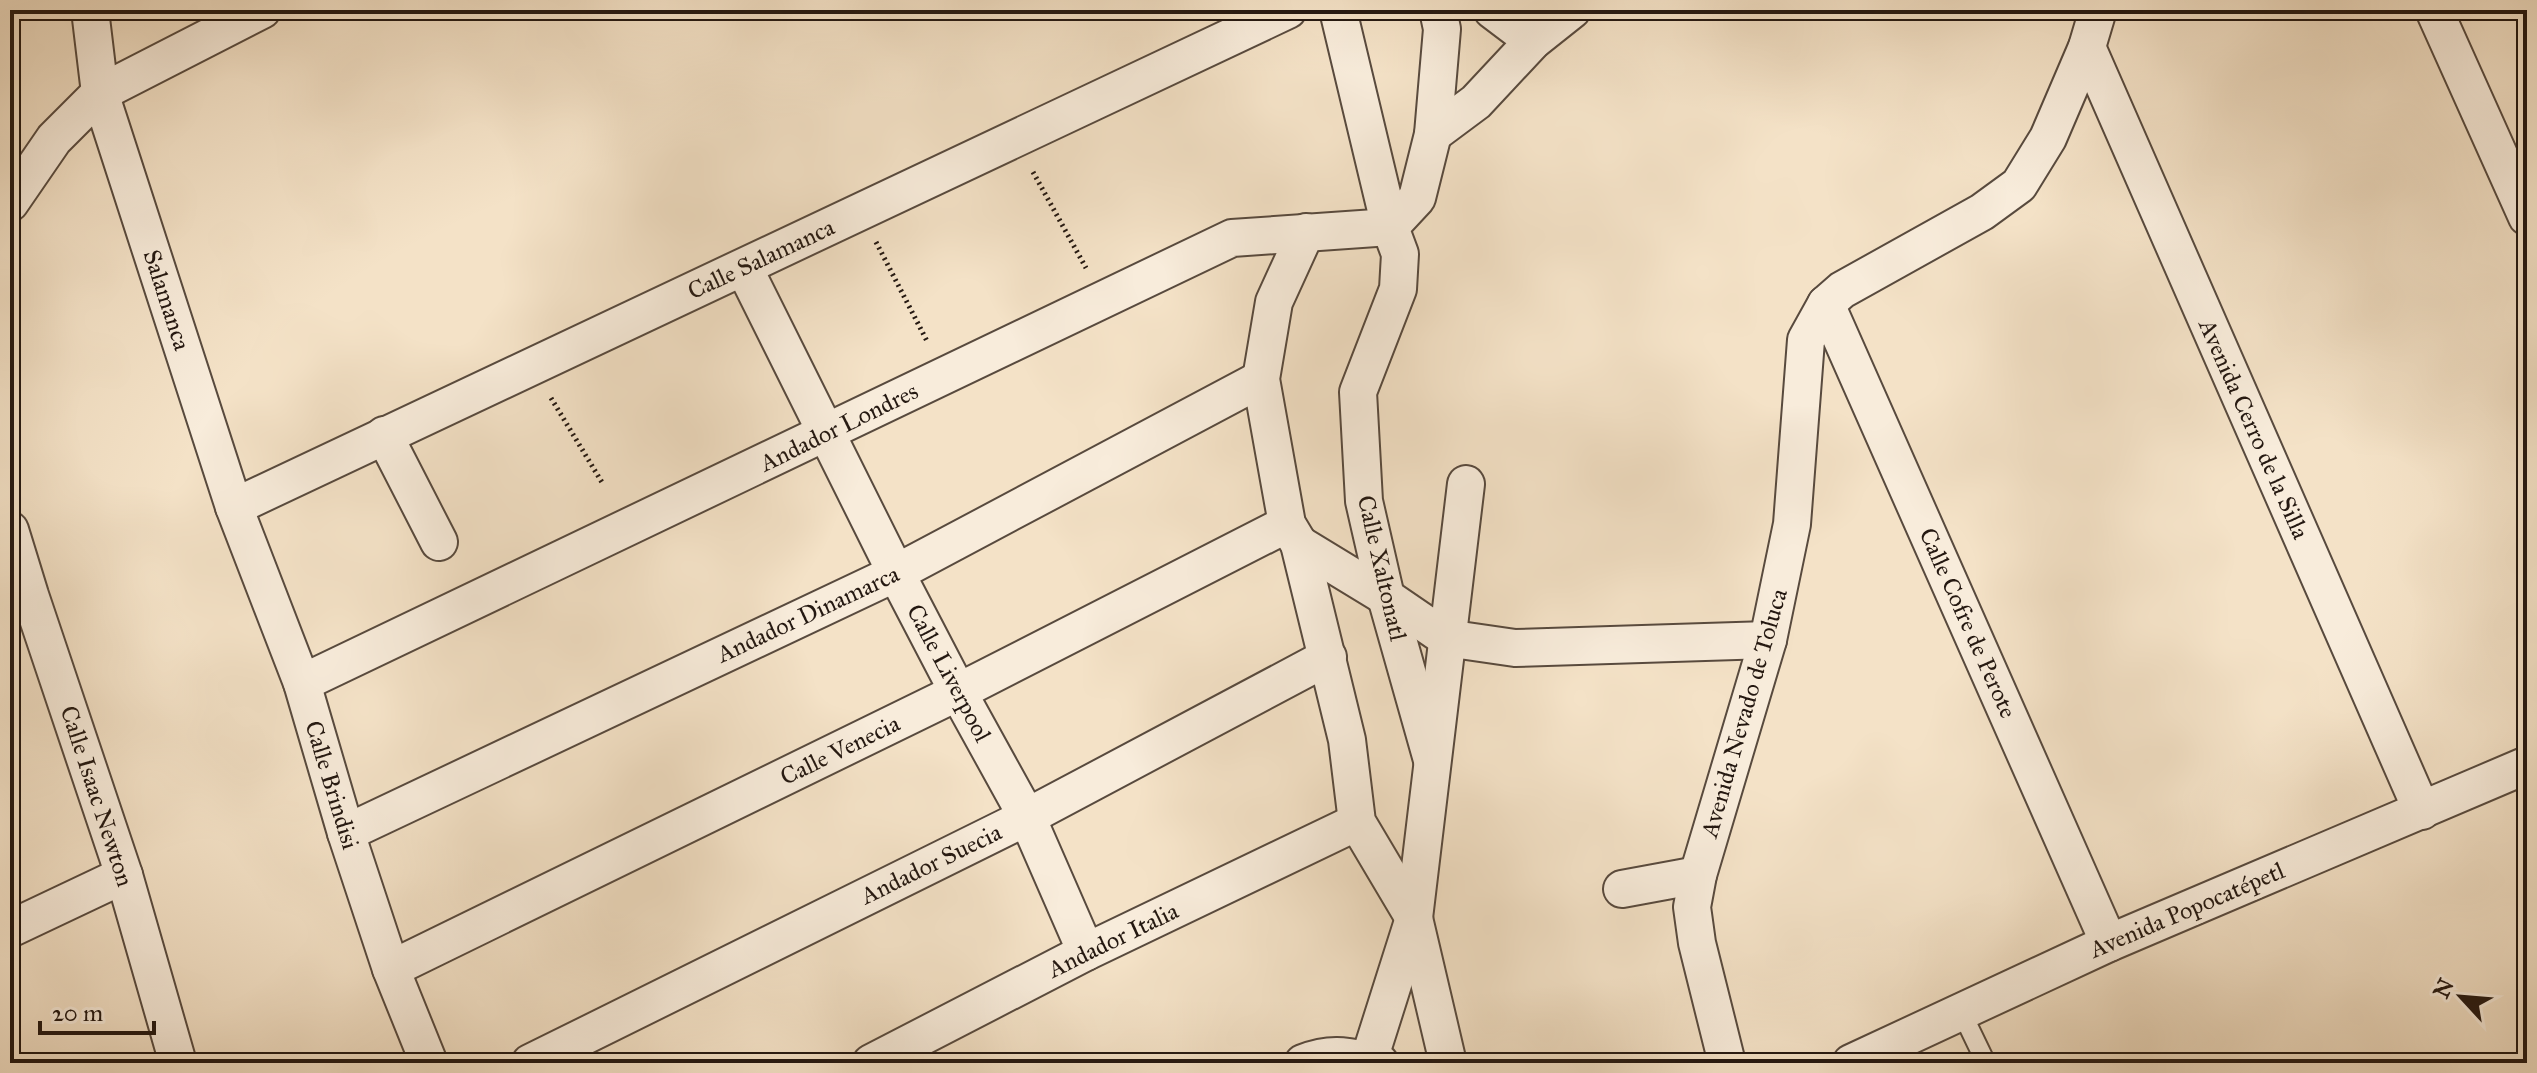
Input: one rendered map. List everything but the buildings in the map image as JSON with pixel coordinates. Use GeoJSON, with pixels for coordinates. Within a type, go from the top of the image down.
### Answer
{"type":"FeatureCollection","features":[{"type":"Feature","properties":{"kind":"street","name":"Salamanca"},"geometry":{"type":"LineString","coordinates":[[90,10],[100,93],[234,507]]}},
{"type":"Feature","properties":{"kind":"street"},"geometry":{"type":"LineString","coordinates":[[10,203],[54,139],[100,93],[262,10]]}},
{"type":"Feature","properties":{"kind":"street","name":"Calle Salamanca"},"geometry":{"type":"LineString","coordinates":[[234,507],[1288,10]]}},
{"type":"Feature","properties":{"kind":"street","name":"Calle Xaltonatl"},"geometry":{"type":"LineString","coordinates":[[1338,10],[1390,227],[1400,254],[1398,289],[1358,392],[1364,501],[1386,597],[1432,760]]}},
{"type":"Feature","properties":{"kind":"street"},"geometry":{"type":"LineString","coordinates":[[1492,10],[1533,41]]}},
{"type":"Feature","properties":{"kind":"street"},"geometry":{"type":"LineString","coordinates":[[1433,134],[1476,102],[1533,41],[1572,10]]}},
{"type":"Feature","properties":{"kind":"street","name":"Avenida Nevado de Toluca"},"geometry":{"type":"LineString","coordinates":[[1727,1063],[1697,943],[1692,907],[1698,875],[1768,640],[1792,524],[1806,340],[1826,304],[1842,290],[1982,212],[2019,185],[2048,138],[2087,47],[2098,10]]}},
{"type":"Feature","properties":{"kind":"street"},"geometry":{"type":"LineString","coordinates":[[2434,10],[2527,217]]}},
{"type":"Feature","properties":{"kind":"street"},"geometry":{"type":"LineString","coordinates":[[1390,227],[1417,198],[1433,134],[1445,16]]}},
{"type":"Feature","properties":{"kind":"street","name":"Avenida Cerro de la Silla"},"geometry":{"type":"LineString","coordinates":[[2087,47],[2422,811]]}},
{"type":"Feature","properties":{"kind":"street","name":"Andador Londres"},"geometry":{"type":"LineString","coordinates":[[302,683],[1232,238],[1390,227]]}},
{"type":"Feature","properties":{"kind":"street","name":"Calle Xaltonatl"},"geometry":{"type":"LineString","coordinates":[[1306,232],[1274,302],[1261,379],[1293,534],[1328,657],[1347,740],[1357,822],[1414,918],[1448,1063]]}},
{"type":"Feature","properties":{"kind":"street","name":"Calle Liverpool"},"geometry":{"type":"LineString","coordinates":[[744,268],[896,573],[1027,817],[1086,952]]}},
{"type":"Feature","properties":{"kind":"street","name":"Calle Cofre de Perote"},"geometry":{"type":"LineString","coordinates":[[1826,304],[2109,943]]}},
{"type":"Feature","properties":{"kind":"street","name":"Andador Dinamarca"},"geometry":{"type":"LineString","coordinates":[[346,833],[896,573],[1261,379]]}},
{"type":"Feature","properties":{"kind":"street"},"geometry":{"type":"LineString","coordinates":[[384,435],[439,542]]}},
{"type":"Feature","properties":{"kind":"street","name":"Calle Xaltonatl"},"geometry":{"type":"LineString","coordinates":[[1372,1062],[1414,918],[1466,484]]}},
{"type":"Feature","properties":{"kind":"street","name":"Calle Brindisi"},"geometry":{"type":"LineString","coordinates":[[234,507],[302,683],[346,833],[391,969],[429,1063]]}},
{"type":"Feature","properties":{"kind":"street","name":"Calle Isaac Newton"},"geometry":{"type":"LineString","coordinates":[[10,530],[20,600],[124,875],[178,1063]]}},
{"type":"Feature","properties":{"kind":"street"},"geometry":{"type":"LineString","coordinates":[[1293,534],[1446,638],[1515,648],[1768,640]]}},
{"type":"Feature","properties":{"kind":"street","name":"Calle Venecia"},"geometry":{"type":"LineString","coordinates":[[391,969],[958,692],[1293,534]]}},
{"type":"Feature","properties":{"kind":"street","name":"Andador Suecia"},"geometry":{"type":"LineString","coordinates":[[530,1063],[1027,817],[1328,657]]}},
{"type":"Feature","properties":{"kind":"street","name":"Avenida Popocatépetl"},"geometry":{"type":"LineString","coordinates":[[1851,1063],[2109,943],[2527,765]]}},
{"type":"Feature","properties":{"kind":"street","name":"Andador Italia"},"geometry":{"type":"LineString","coordinates":[[871,1063],[1086,952],[1357,822]]}},
{"type":"Feature","properties":{"kind":"street"},"geometry":{"type":"LineString","coordinates":[[10,929],[124,875]]}},
{"type":"Feature","properties":{"kind":"street"},"geometry":{"type":"LineString","coordinates":[[1622,889],[1698,875]]}},
{"type":"Feature","properties":{"kind":"street"},"geometry":{"type":"LineString","coordinates":[[1303,1063],[1322,1056],[1352,1056],[1372,1062]]}},
{"type":"Feature","properties":{"kind":"lane"},"geometry":{"type":"LineString","coordinates":[[1961,1011],[1986,1063]]}},
{"type":"Feature","properties":{"kind":"path"},"geometry":{"type":"LineString","coordinates":[[1015,139],[1103,300]]}},
{"type":"Feature","properties":{"kind":"path"},"geometry":{"type":"LineString","coordinates":[[861,212],[945,376]]}},
{"type":"Feature","properties":{"kind":"path"},"geometry":{"type":"LineString","coordinates":[[531,366],[603,484]]}}]}
